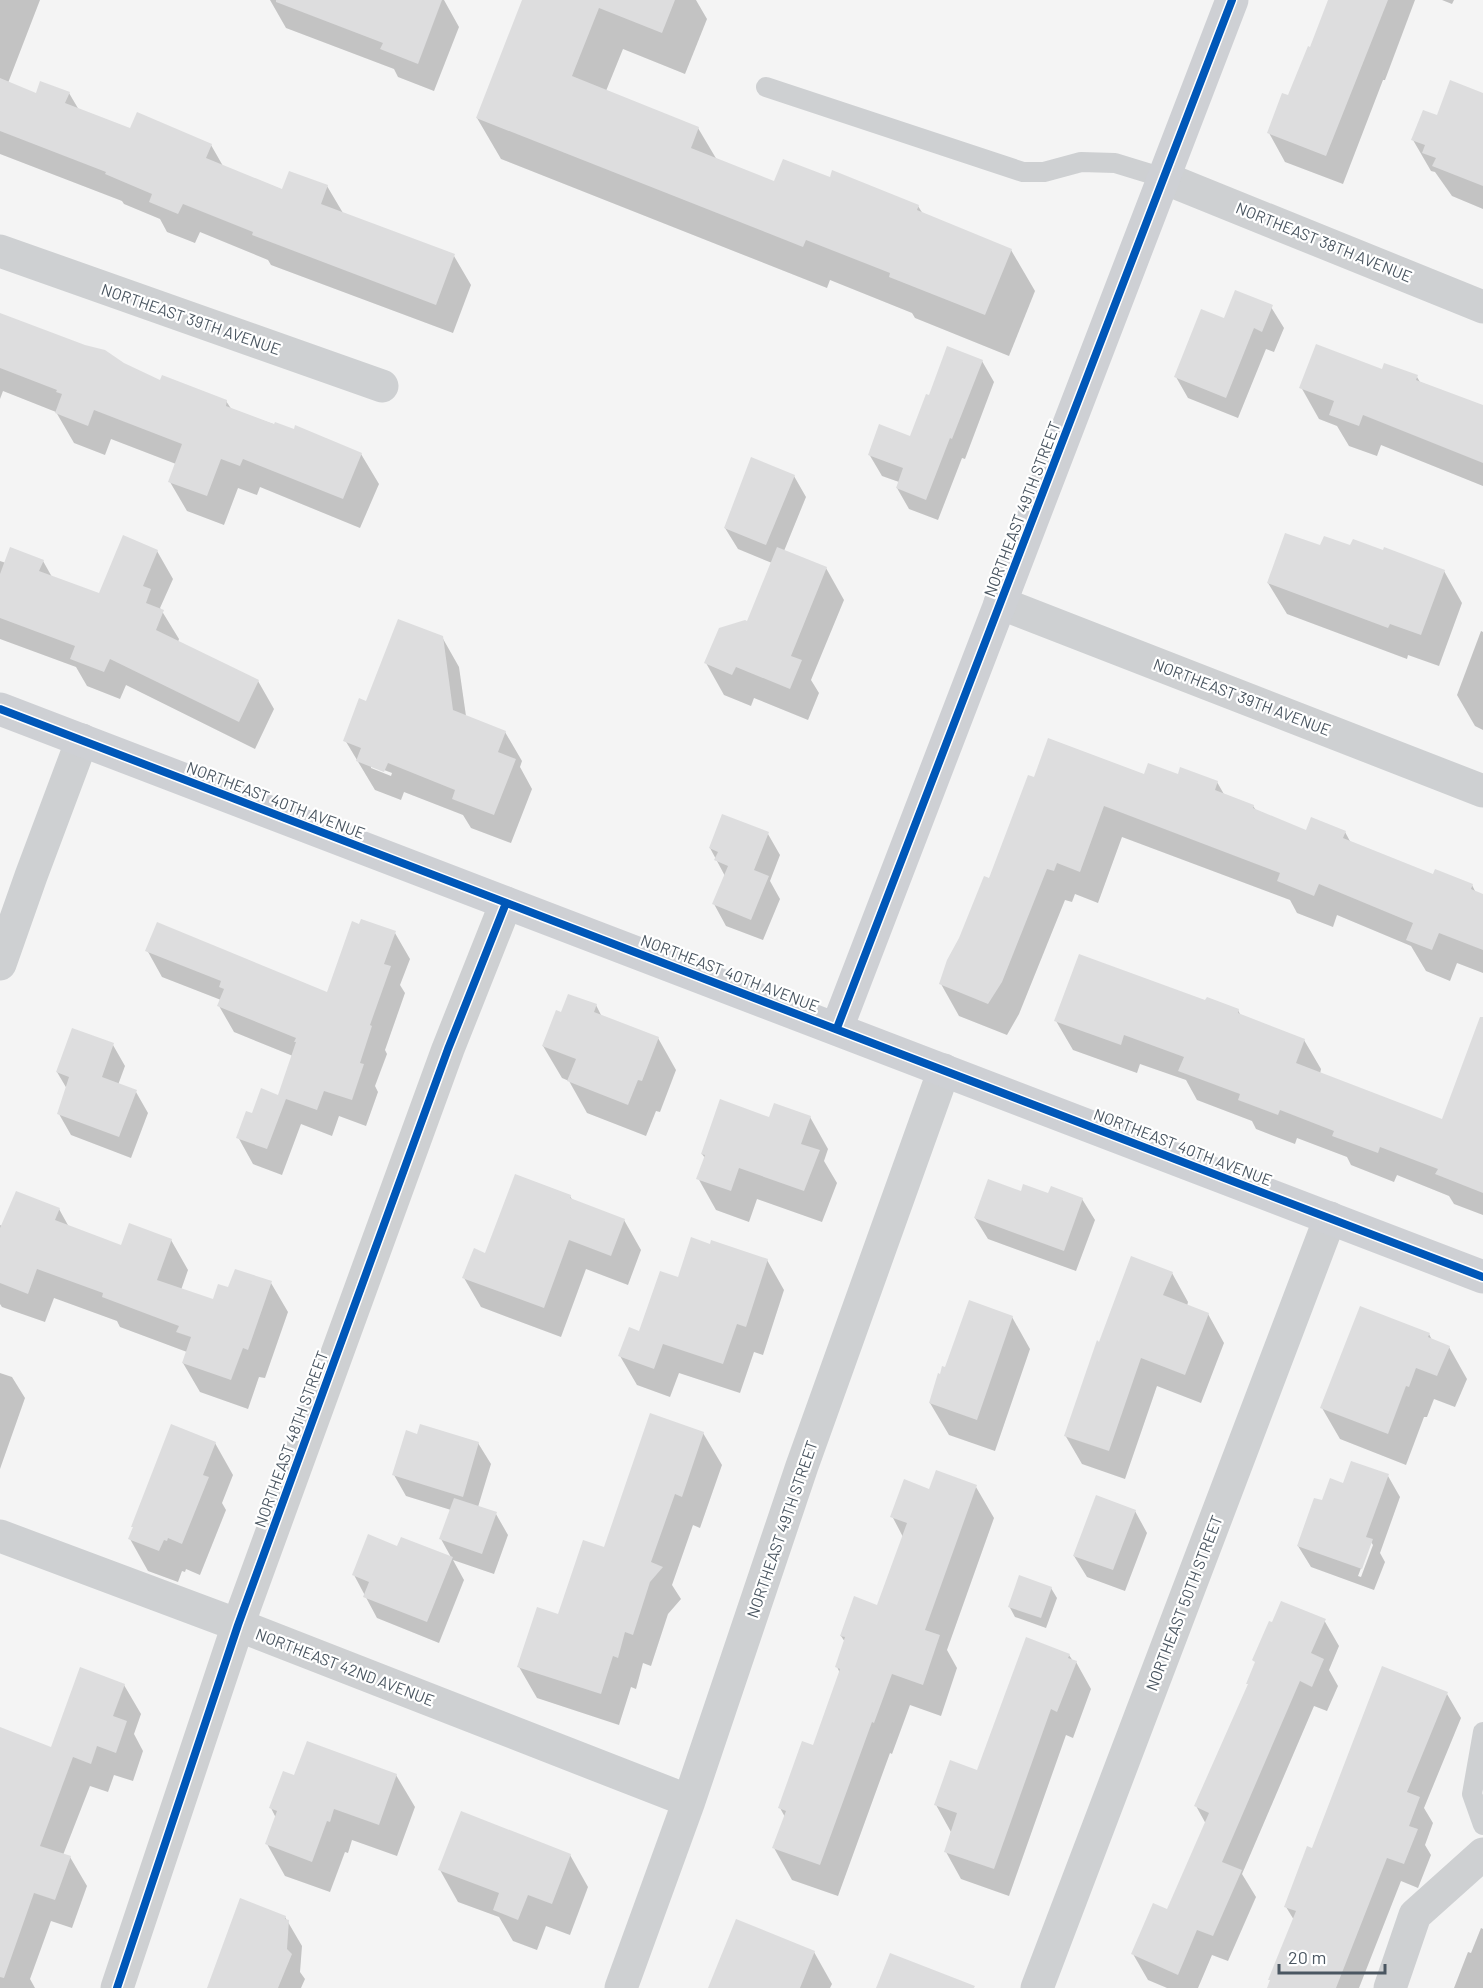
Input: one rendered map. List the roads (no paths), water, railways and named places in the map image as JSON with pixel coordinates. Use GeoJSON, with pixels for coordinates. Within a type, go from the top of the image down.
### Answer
{"type":"FeatureCollection","features":[{"type":"Feature","properties":{"kind":"street","name":"NORTHEAST 49TH STREET"},"geometry":{"type":"LineString","coordinates":[[837,1028],[1232,0]]}},
{"type":"Feature","properties":{"kind":"street","name":"NORTHEAST 38TH AVENUE"},"geometry":{"type":"LineString","coordinates":[[1164,177],[1483,307]]}},
{"type":"Feature","properties":{"kind":"street","name":"NORTHEAST 39TH AVENUE"},"geometry":{"type":"LineString","coordinates":[[0,251],[382,386]]}},
{"type":"Feature","properties":{"kind":"street","name":"NORTHEAST 39TH AVENUE"},"geometry":{"type":"LineString","coordinates":[[1000,603],[1483,791]]}},
{"type":"Feature","properties":{"kind":"street","name":"NORTHEAST 40TH AVENUE"},"geometry":{"type":"LineString","coordinates":[[0,709],[1483,1277]]}},
{"type":"Feature","properties":{"kind":"street"},"geometry":{"type":"LineString","coordinates":[[0,964],[82,740]]}},
{"type":"Feature","properties":{"kind":"street","name":"NORTHEAST 48TH STREET"},"geometry":{"type":"LineString","coordinates":[[117,1988],[238,1625],[448,1049],[506,903]]}},
{"type":"Feature","properties":{"kind":"street","name":"NORTHEAST 49TH STREET"},"geometry":{"type":"LineString","coordinates":[[621,1988],[689,1802],[802,1466],[944,1070]]}},
{"type":"Feature","properties":{"kind":"street","name":"NORTHEAST 50TH STREET"},"geometry":{"type":"LineString","coordinates":[[1037,1988],[1330,1218]]}},
{"type":"Feature","properties":{"kind":"street","name":"NORTHEAST 42ND AVENUE"},"geometry":{"type":"LineString","coordinates":[[0,1536],[238,1625],[689,1802]]}},
{"type":"Feature","properties":{"kind":"street"},"geometry":{"type":"LineString","coordinates":[[1390,1988],[1415,1915],[1483,1854]]}},
{"type":"Feature","properties":{"kind":"lane"},"geometry":{"type":"LineString","coordinates":[[766,87],[1023,172],[1044,172],[1081,162],[1115,163],[1164,177]]}},
{"type":"Feature","properties":{"kind":"lane"},"geometry":{"type":"LineString","coordinates":[[1483,1732],[1472,1794],[1483,1825]]}}]}
